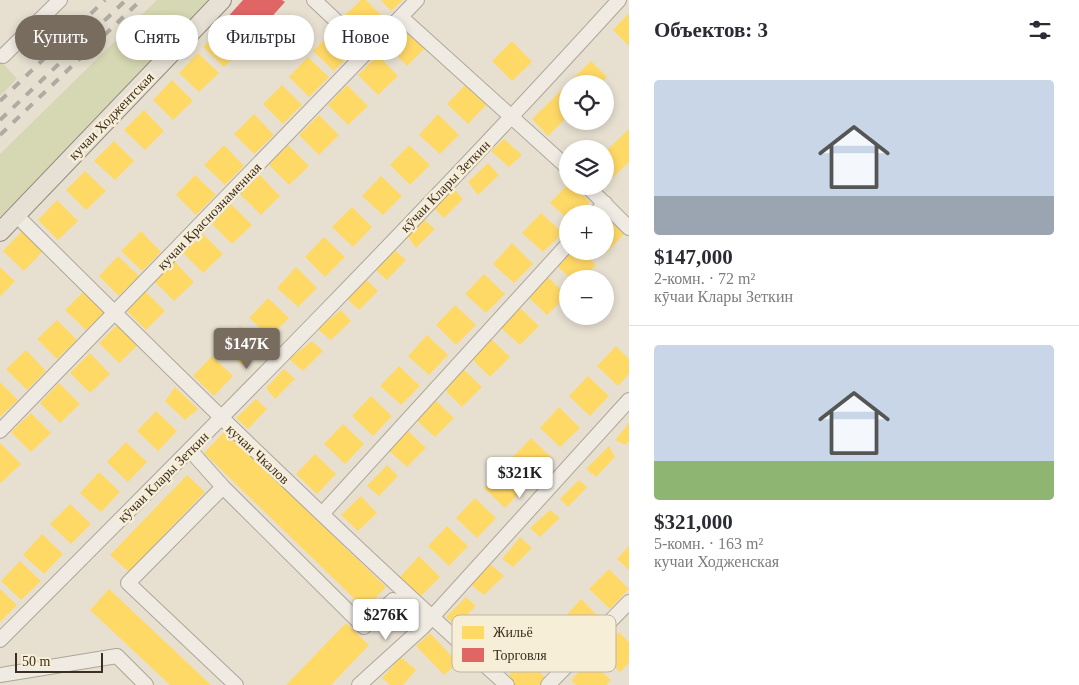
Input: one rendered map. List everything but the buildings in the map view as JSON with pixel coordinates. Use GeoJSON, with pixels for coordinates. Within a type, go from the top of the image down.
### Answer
{"type":"FeatureCollection","features":[{"type":"Feature","properties":{"kind":"main road","name":"кучаи Ходжентская"},"geometry":{"type":"LineString","coordinates":[[0,232],[222,0]]}},
{"type":"Feature","properties":{"kind":"street"},"geometry":{"type":"LineString","coordinates":[[3,56],[60,0]]}},
{"type":"Feature","properties":{"kind":"street"},"geometry":{"type":"LineString","coordinates":[[314,0],[330,15]]}},
{"type":"Feature","properties":{"kind":"street","name":"кучаи Краснознаменная"},"geometry":{"type":"LineString","coordinates":[[403,15],[418,0]]}},
{"type":"Feature","properties":{"kind":"street","name":"кӯчаи Клары Зеткин"},"geometry":{"type":"LineString","coordinates":[[0,640],[190,450],[512,117],[619,0]]}},
{"type":"Feature","properties":{"kind":"street"},"geometry":{"type":"LineString","coordinates":[[407,22],[559,160]]}},
{"type":"Feature","properties":{"kind":"street","name":"кучаи Краснознаменная"},"geometry":{"type":"LineString","coordinates":[[0,431],[359,60]]}},
{"type":"Feature","properties":{"kind":"street"},"geometry":{"type":"LineString","coordinates":[[597,195],[629,228]]}},
{"type":"Feature","properties":{"kind":"street","name":"кучаи Чкалов"},"geometry":{"type":"LineString","coordinates":[[16,215],[220,418],[322,514],[427,622],[452,641]]}},
{"type":"Feature","properties":{"kind":"street"},"geometry":{"type":"LineString","coordinates":[[322,514],[559,254]]}},
{"type":"Feature","properties":{"kind":"street"},"geometry":{"type":"LineString","coordinates":[[359,685],[427,622],[629,400]]}},
{"type":"Feature","properties":{"kind":"street"},"geometry":{"type":"LineString","coordinates":[[190,450],[223,486],[364,627],[393,600],[427,622]]}},
{"type":"Feature","properties":{"kind":"street"},"geometry":{"type":"LineString","coordinates":[[223,486],[128,583],[236,685]]}},
{"type":"Feature","properties":{"kind":"street"},"geometry":{"type":"LineString","coordinates":[[616,615],[629,602]]}},
{"type":"Feature","properties":{"kind":"street"},"geometry":{"type":"LineString","coordinates":[[0,675],[117,656],[146,685]]}},
{"type":"Feature","properties":{"kind":"street","name":"кучаи Чкалов"},"geometry":{"type":"LineString","coordinates":[[491,672],[508,685]]}},
{"type":"Feature","properties":{"kind":"street"},"geometry":{"type":"LineString","coordinates":[[548,685],[561,672]]}},
{"type":"Feature","properties":{"kind":"green space"},"geometry":{"type":"Polygon","coordinates":[[[157,0],[211,0],[196,15],[142,15],[157,0]]]}},
{"type":"Feature","properties":{"kind":"green space"},"geometry":{"type":"Polygon","coordinates":[[[116,40],[116,60],[153,60],[0,217],[0,154],[96,60],[106,60],[106,50],[116,40]]]}},
{"type":"Feature","properties":{"kind":"green space"},"geometry":{"type":"Polygon","coordinates":[[[0,60],[17,79],[0,96],[0,60]]]}},
{"type":"Feature","properties":{"kind":"railway"},"geometry":{"type":"LineString","coordinates":[[0,101],[105,0]]}},
{"type":"Feature","properties":{"kind":"railway"},"geometry":{"type":"LineString","coordinates":[[0,120],[126,0]]}},
{"type":"Feature","properties":{"kind":"railway"},"geometry":{"type":"LineString","coordinates":[[0,135],[141,0]]}}]}
